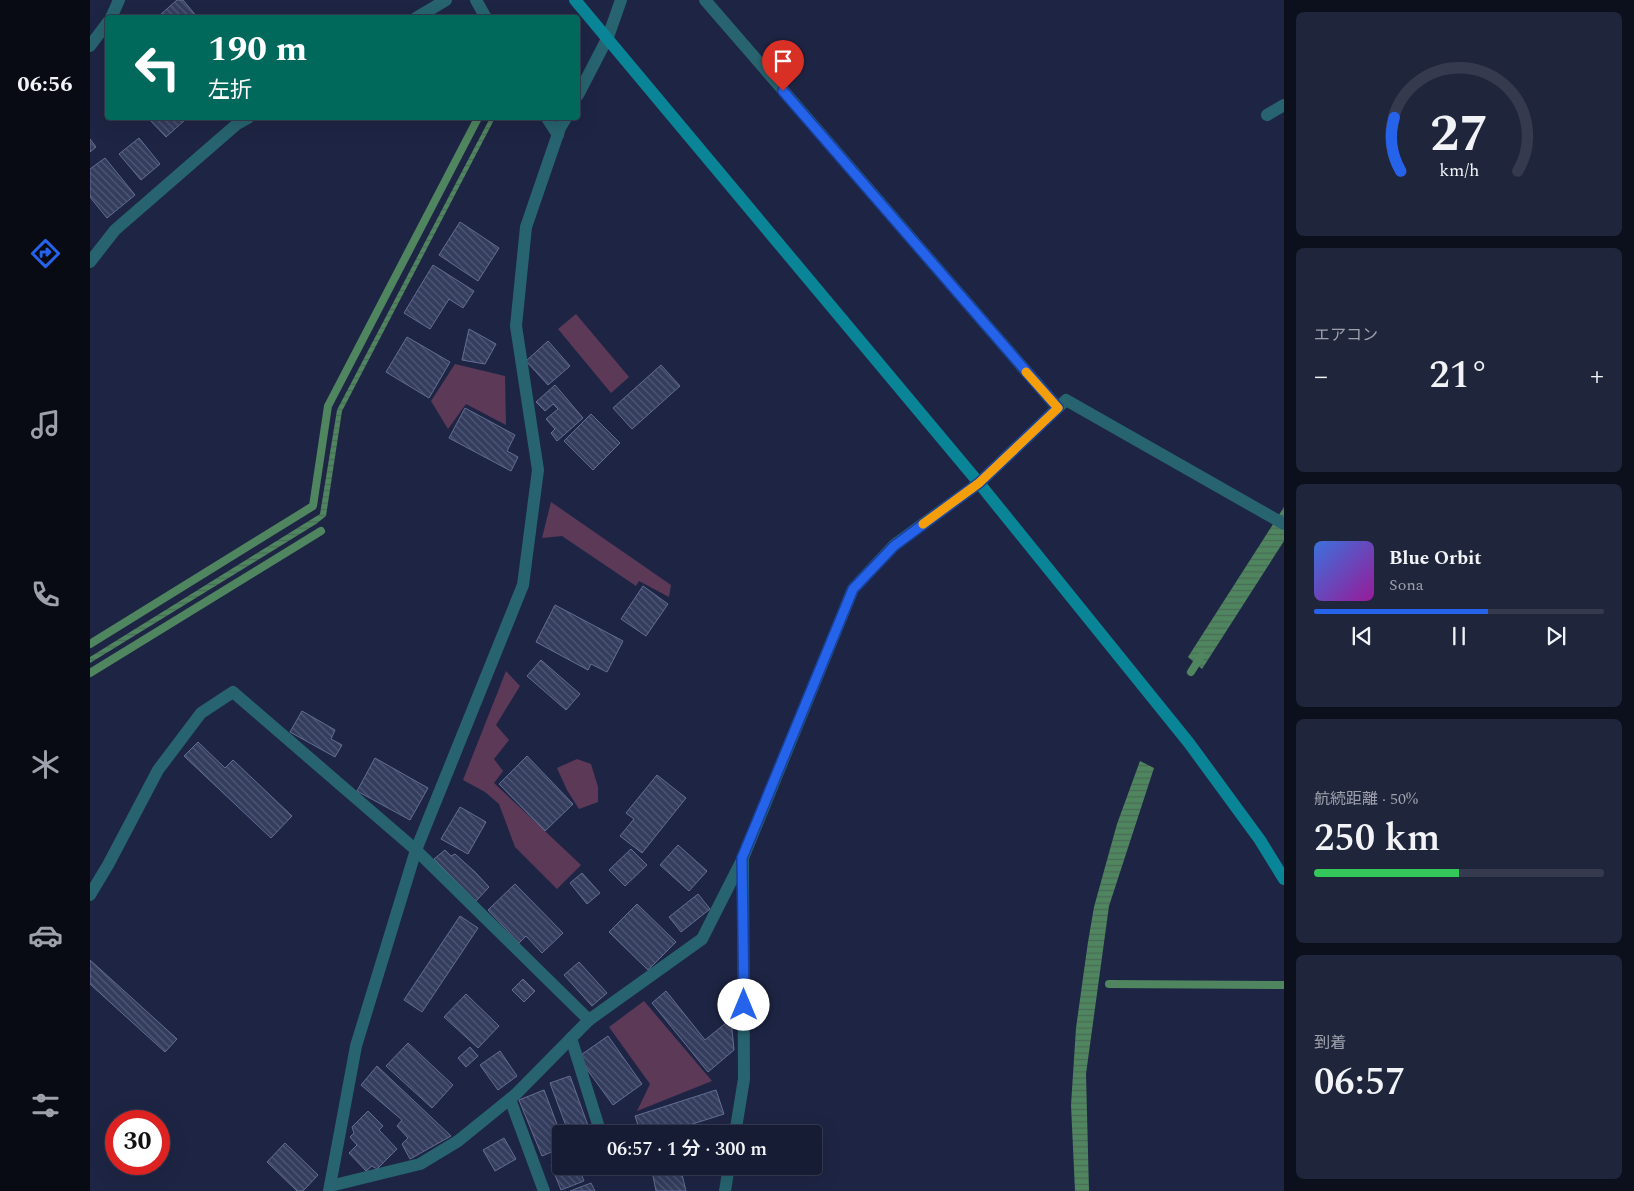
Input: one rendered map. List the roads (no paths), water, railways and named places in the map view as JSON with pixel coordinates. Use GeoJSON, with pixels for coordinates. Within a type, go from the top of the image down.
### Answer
{"type":"FeatureCollection","features":[{"type":"Feature","properties":{"kind":"street"},"geometry":{"type":"LineString","coordinates":[[112,15],[119,0]]}},
{"type":"Feature","properties":{"kind":"street"},"geometry":{"type":"LineString","coordinates":[[421,15],[446,0]]}},
{"type":"Feature","properties":{"kind":"street"},"geometry":{"type":"LineString","coordinates":[[476,0],[484,15]]}},
{"type":"Feature","properties":{"kind":"street"},"geometry":{"type":"LineString","coordinates":[[575,0],[608,37],[979,483],[1189,743],[1260,840],[1284,879]]}},
{"type":"Feature","properties":{"kind":"street"},"geometry":{"type":"LineString","coordinates":[[580,91],[608,37],[621,0]]}},
{"type":"Feature","properties":{"kind":"street"},"geometry":{"type":"LineString","coordinates":[[705,0],[1058,408]]}},
{"type":"Feature","properties":{"kind":"street"},"geometry":{"type":"LineString","coordinates":[[90,46],[105,26]]}},
{"type":"Feature","properties":{"kind":"street"},"geometry":{"type":"LineString","coordinates":[[1267,115],[1284,104]]}},
{"type":"Feature","properties":{"kind":"street"},"geometry":{"type":"LineString","coordinates":[[90,262],[115,230],[237,124],[244,120]]}},
{"type":"Feature","properties":{"kind":"street"},"geometry":{"type":"LineString","coordinates":[[548,120],[558,135]]}},
{"type":"Feature","properties":{"kind":"street"},"geometry":{"type":"LineString","coordinates":[[565,120],[526,227],[516,326],[538,470],[523,586],[416,850],[356,1046],[329,1188],[420,1164],[458,1141],[510,1099],[589,1020],[702,938],[742,858],[853,589],[894,546],[979,483],[1066,400],[1284,524]]}},
{"type":"Feature","properties":{"kind":"street"},"geometry":{"type":"LineString","coordinates":[[90,895],[158,770],[201,713],[233,692],[416,850],[589,1020]]}},
{"type":"Feature","properties":{"kind":"street"},"geometry":{"type":"LineString","coordinates":[[736,1125],[744,1079],[742,858]]}},
{"type":"Feature","properties":{"kind":"street"},"geometry":{"type":"LineString","coordinates":[[571,1038],[598,1125]]}},
{"type":"Feature","properties":{"kind":"street"},"geometry":{"type":"LineString","coordinates":[[510,1099],[544,1191]]}},
{"type":"Feature","properties":{"kind":"street"},"geometry":{"type":"LineString","coordinates":[[725,1191],[728,1175]]}},
{"type":"Feature","properties":{"kind":"waterway"},"geometry":{"type":"LineString","coordinates":[[90,644],[313,506],[328,406],[477,120]]}},
{"type":"Feature","properties":{"kind":"waterway"},"geometry":{"type":"LineString","coordinates":[[90,673],[321,531]]}},
{"type":"Feature","properties":{"kind":"waterway"},"geometry":{"type":"LineString","coordinates":[[1191,672],[1201,656]]}},
{"type":"Feature","properties":{"kind":"waterway"},"geometry":{"type":"LineString","coordinates":[[1109,984],[1284,985]]}}]}
